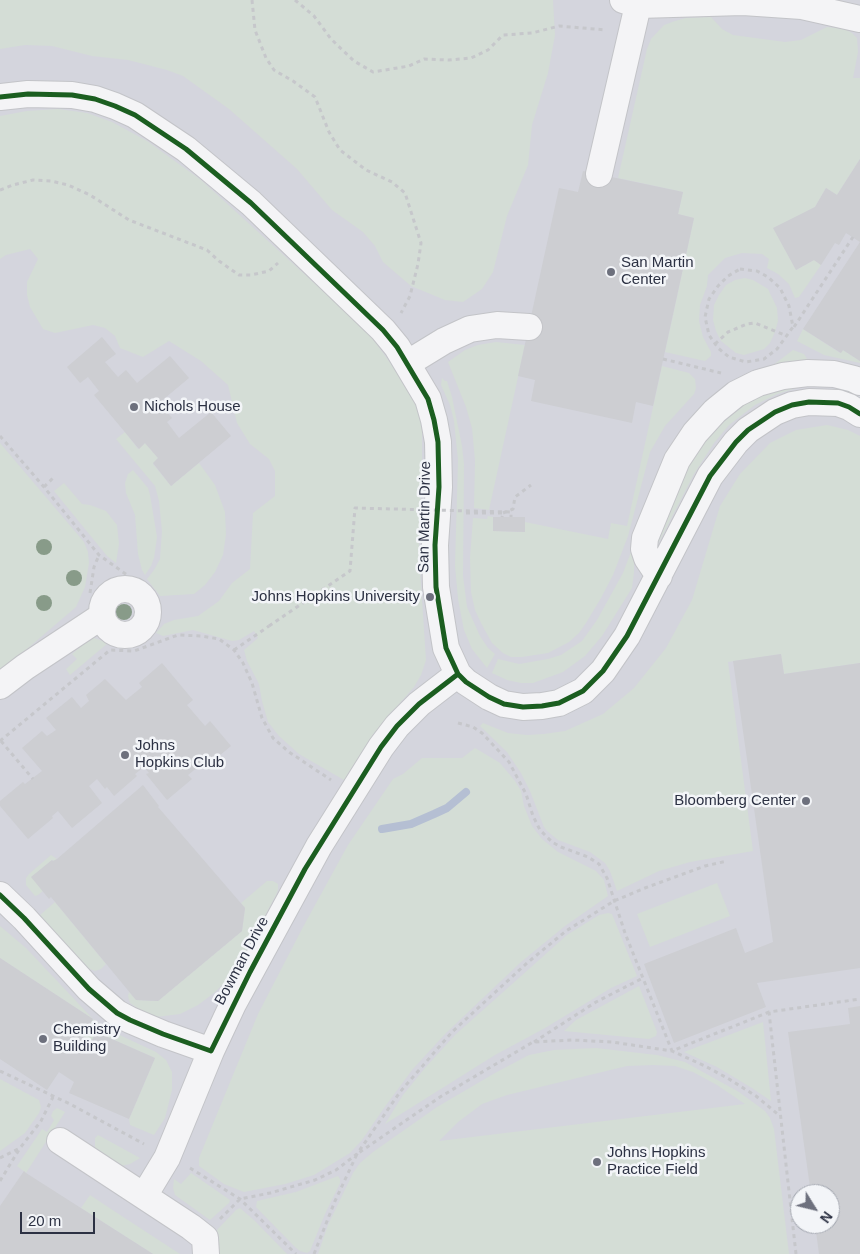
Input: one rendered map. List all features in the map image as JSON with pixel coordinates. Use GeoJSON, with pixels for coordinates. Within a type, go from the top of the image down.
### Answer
{"type":"FeatureCollection","features":[{"type":"Feature","properties":{"kind":"street"},"geometry":{"type":"LineString","coordinates":[[599,174],[631,2],[743,2],[802,6],[860,19]]}},
{"type":"Feature","properties":{"kind":"street","name":"San Martin Drive"},"geometry":{"type":"LineString","coordinates":[[0,98],[42,94],[72,95],[95,99],[135,115],[186,149],[252,203],[383,330],[408,363],[428,399],[434,420],[438,442],[439,487],[435,545],[436,587],[446,648],[458,674],[477,690],[504,704],[523,707],[542,706],[560,702],[583,691],[594,681],[613,658],[659,576],[710,476],[736,442],[748,430],[775,412],[792,405],[809,402],[838,403],[860,414]]}},
{"type":"Feature","properties":{"kind":"street"},"geometry":{"type":"LineString","coordinates":[[408,363],[444,341],[470,329],[497,325],[529,327]]}},
{"type":"Feature","properties":{"kind":"street"},"geometry":{"type":"LineString","coordinates":[[659,576],[644,550],[645,538],[677,460],[694,433],[715,411],[736,394],[758,383],[783,376],[808,373],[834,374],[854,378],[860,382]]}},
{"type":"Feature","properties":{"kind":"street"},"geometry":{"type":"LineString","coordinates":[[0,686],[25,667],[94,622]]}},
{"type":"Feature","properties":{"kind":"street","name":"Bowman Drive"},"geometry":{"type":"LineString","coordinates":[[144,1196],[167,1158],[211,1051],[237,996],[305,870],[381,747],[397,726],[420,704],[458,674]]}},
{"type":"Feature","properties":{"kind":"street"},"geometry":{"type":"LineString","coordinates":[[0,895],[24,918],[88,989],[117,1012],[130,1020],[211,1051]]}},
{"type":"Feature","properties":{"kind":"street"},"geometry":{"type":"LineString","coordinates":[[60,1141],[191,1227],[205,1238],[206,1254]]}},
{"type":"Feature","properties":{"kind":"path"},"geometry":{"type":"LineString","coordinates":[[252,0],[255,30],[266,58],[274,70],[315,97],[328,132],[340,150],[366,170],[392,182],[405,193],[421,243],[410,296],[401,313]]}},
{"type":"Feature","properties":{"kind":"path"},"geometry":{"type":"LineString","coordinates":[[295,0],[314,16],[331,39],[354,61],[373,72],[409,66],[424,59],[449,60],[471,58],[488,50],[503,35],[532,32],[559,26],[591,28]]}},
{"type":"Feature","properties":{"kind":"path"},"geometry":{"type":"LineString","coordinates":[[0,190],[32,180],[51,181],[68,186],[90,195],[129,220],[207,250],[239,275],[251,275],[268,271],[282,260]]}},
{"type":"Feature","properties":{"kind":"path"},"geometry":{"type":"LineString","coordinates":[[793,328],[789,306],[780,288],[768,277],[757,271],[740,270],[728,276],[709,299],[705,317],[708,335],[718,348],[729,357],[746,362],[764,359],[778,349],[793,328],[853,237]]}},
{"type":"Feature","properties":{"kind":"path"},"geometry":{"type":"LineString","coordinates":[[715,344],[728,332],[747,324],[755,323],[787,336]]}},
{"type":"Feature","properties":{"kind":"path"},"geometry":{"type":"LineString","coordinates":[[663,359],[724,374]]}},
{"type":"Feature","properties":{"kind":"path"},"geometry":{"type":"LineString","coordinates":[[0,436],[99,555],[127,575]]}},
{"type":"Feature","properties":{"kind":"path"},"geometry":{"type":"LineString","coordinates":[[44,487],[54,477]]}},
{"type":"Feature","properties":{"kind":"path"},"geometry":{"type":"LineString","coordinates":[[466,513],[503,515],[513,509],[515,497],[531,485]]}},
{"type":"Feature","properties":{"kind":"path"},"geometry":{"type":"LineString","coordinates":[[234,650],[350,571],[355,508],[511,512],[511,517]]}},
{"type":"Feature","properties":{"kind":"path"},"geometry":{"type":"LineString","coordinates":[[94,622],[94,567],[99,555]]}},
{"type":"Feature","properties":{"kind":"path"},"geometry":{"type":"LineString","coordinates":[[33,778],[0,741],[110,650],[134,651],[178,634],[219,639],[234,650],[243,663],[252,683],[262,718],[274,738],[289,752],[327,777]]}},
{"type":"Feature","properties":{"kind":"path"},"geometry":{"type":"LineString","coordinates":[[458,723],[473,727],[482,733],[508,762],[526,794],[532,816],[540,830],[552,842],[588,857],[599,864],[607,878],[614,901],[672,1051]]}},
{"type":"Feature","properties":{"kind":"path"},"geometry":{"type":"LineString","coordinates":[[314,1254],[334,1201],[357,1154],[400,1092],[452,1032],[505,983],[566,931],[614,901],[668,878],[727,860]]}},
{"type":"Feature","properties":{"kind":"path"},"geometry":{"type":"LineString","coordinates":[[225,1214],[240,1199],[270,1193],[315,1180],[336,1170],[440,1097],[596,1002],[643,978]]}},
{"type":"Feature","properties":{"kind":"path"},"geometry":{"type":"LineString","coordinates":[[672,1051],[769,1012],[860,999]]}},
{"type":"Feature","properties":{"kind":"path"},"geometry":{"type":"LineString","coordinates":[[769,1012],[796,1254]]}},
{"type":"Feature","properties":{"kind":"path"},"geometry":{"type":"LineString","coordinates":[[533,1042],[572,1040],[612,1042],[672,1051],[730,1079],[756,1096],[780,1116]]}},
{"type":"Feature","properties":{"kind":"path"},"geometry":{"type":"LineString","coordinates":[[0,1071],[70,1104],[150,1148]]}},
{"type":"Feature","properties":{"kind":"path"},"geometry":{"type":"LineString","coordinates":[[0,1181],[20,1148],[41,1121],[53,1097]]}},
{"type":"Feature","properties":{"kind":"path"},"geometry":{"type":"LineString","coordinates":[[0,1158],[20,1148]]}},
{"type":"Feature","properties":{"kind":"path"},"geometry":{"type":"LineString","coordinates":[[185,1166],[240,1199],[296,1254]]}},
{"type":"Feature","properties":{"kind":"shaded area","name":"Johns Hopkins University"},"geometry":{"type":"Polygon","coordinates":[[[0,0],[860,0],[860,1254],[0,1254],[0,0]]]}},
{"type":"Feature","properties":{"kind":"shaded area"},"geometry":{"type":"Polygon","coordinates":[[[0,0],[553,0],[555,35],[548,73],[532,125],[528,165],[507,216],[493,272],[482,289],[463,302],[445,300],[411,286],[383,262],[375,246],[363,232],[332,210],[297,169],[229,109],[183,76],[128,60],[92,56],[52,46],[25,45],[0,49],[0,0]]]}},
{"type":"Feature","properties":{"kind":"shaded area"},"geometry":{"type":"Polygon","coordinates":[[[711,17],[722,29],[733,35],[785,42],[801,40],[827,27],[844,29],[852,33],[857,38],[858,52],[853,78],[860,78],[860,159],[837,195],[826,188],[815,207],[774,229],[796,270],[814,260],[821,265],[799,297],[795,298],[789,284],[778,274],[767,268],[769,259],[762,254],[742,253],[725,258],[708,275],[707,286],[700,305],[699,321],[703,337],[711,352],[711,356],[705,361],[665,352],[694,218],[678,214],[683,192],[618,178],[647,49],[651,39],[664,25],[686,18],[711,17]]]}},
{"type":"Feature","properties":{"kind":"shaded area"},"geometry":{"type":"Polygon","coordinates":[[[58,109],[87,113],[112,122],[147,141],[201,180],[368,332],[401,378],[415,404],[422,426],[419,554],[426,660],[421,675],[414,687],[374,733],[344,780],[299,754],[279,736],[268,722],[259,684],[247,661],[244,650],[258,638],[254,631],[239,640],[232,641],[193,630],[163,636],[156,633],[164,624],[174,620],[198,616],[219,601],[232,583],[250,569],[253,513],[275,496],[275,471],[269,459],[250,444],[237,423],[228,385],[201,361],[169,341],[143,357],[120,348],[115,336],[105,328],[93,325],[55,333],[43,329],[30,307],[27,295],[27,282],[38,259],[30,249],[6,255],[0,259],[0,116],[27,111],[58,109]]]}},
{"type":"Feature","properties":{"kind":"shaded area"},"geometry":{"type":"Polygon","coordinates":[[[745,278],[753,280],[768,289],[777,308],[778,321],[770,343],[764,349],[744,355],[736,353],[721,341],[713,320],[714,305],[726,285],[735,280],[745,278]]]}},
{"type":"Feature","properties":{"kind":"shaded area"},"geometry":{"type":"Polygon","coordinates":[[[803,329],[840,353],[843,350],[860,361],[860,363],[824,355],[797,341],[803,329]]]}},
{"type":"Feature","properties":{"kind":"shaded area"},"geometry":{"type":"Polygon","coordinates":[[[496,342],[525,345],[489,510],[474,508],[475,460],[472,428],[466,407],[448,362],[465,350],[478,345],[496,342]]]}},
{"type":"Feature","properties":{"kind":"shaded area"},"geometry":{"type":"Polygon","coordinates":[[[793,350],[804,354],[809,362],[772,366],[793,350]]]}},
{"type":"Feature","properties":{"kind":"shaded area"},"geometry":{"type":"Polygon","coordinates":[[[662,366],[689,373],[695,379],[696,388],[694,394],[665,426],[650,452],[628,536],[613,575],[601,598],[579,633],[569,642],[548,653],[511,657],[503,653],[492,643],[481,623],[475,610],[471,592],[470,558],[473,518],[487,519],[488,516],[493,517],[493,531],[525,532],[525,522],[608,539],[611,523],[627,526],[662,366]]]}},
{"type":"Feature","properties":{"kind":"shaded area"},"geometry":{"type":"Polygon","coordinates":[[[442,378],[447,381],[452,397],[464,464],[463,576],[467,607],[480,636],[488,648],[495,654],[487,668],[472,649],[464,630],[458,599],[455,566],[458,460],[454,421],[450,405],[441,385],[442,378]]]}},
{"type":"Feature","properties":{"kind":"shaded area"},"geometry":{"type":"Polygon","coordinates":[[[807,385],[777,394],[755,405],[729,425],[714,443],[694,474],[657,546],[654,547],[684,465],[725,416],[767,391],[807,385]]]}},
{"type":"Feature","properties":{"kind":"shaded area"},"geometry":{"type":"Polygon","coordinates":[[[827,425],[848,430],[860,436],[860,663],[784,674],[781,654],[728,662],[753,851],[690,862],[659,871],[617,891],[605,863],[590,852],[558,840],[547,831],[521,773],[507,752],[480,726],[483,723],[508,733],[527,735],[565,731],[603,714],[634,688],[666,648],[692,600],[720,506],[740,474],[770,443],[796,430],[827,425]]]}},
{"type":"Feature","properties":{"kind":"shaded area"},"geometry":{"type":"Polygon","coordinates":[[[125,432],[138,449],[145,443],[158,458],[153,464],[171,486],[199,463],[215,485],[225,512],[226,534],[223,555],[215,572],[205,585],[194,594],[160,596],[147,579],[160,559],[162,531],[159,501],[155,486],[116,439],[125,432]]]}},
{"type":"Feature","properties":{"kind":"shaded area"},"geometry":{"type":"Polygon","coordinates":[[[0,443],[84,542],[88,552],[89,563],[85,587],[76,607],[0,672],[0,443]]]}},
{"type":"Feature","properties":{"kind":"shaded area"},"geometry":{"type":"Polygon","coordinates":[[[133,470],[148,488],[157,537],[154,558],[145,575],[138,554],[135,515],[126,493],[125,483],[128,474],[133,470]]]}},
{"type":"Feature","properties":{"kind":"shaded area"},"geometry":{"type":"Polygon","coordinates":[[[64,483],[82,504],[106,511],[117,525],[119,544],[116,563],[107,556],[54,491],[64,483]]]}},
{"type":"Feature","properties":{"kind":"shaded area"},"geometry":{"type":"Polygon","coordinates":[[[631,552],[634,552],[632,588],[602,636],[585,656],[563,672],[533,683],[507,680],[492,673],[498,659],[519,664],[548,659],[561,655],[582,641],[597,620],[623,573],[631,552]]]}},
{"type":"Feature","properties":{"kind":"shaded area"},"geometry":{"type":"Polygon","coordinates":[[[94,638],[108,643],[70,675],[66,669],[77,659],[72,654],[90,639],[94,638]]]}},
{"type":"Feature","properties":{"kind":"shaded area"},"geometry":{"type":"Polygon","coordinates":[[[475,748],[500,763],[515,781],[521,791],[524,806],[532,826],[542,839],[558,852],[596,871],[604,880],[608,896],[565,926],[521,962],[446,1033],[412,1070],[362,1140],[350,1153],[314,1175],[285,1184],[244,1192],[224,1184],[199,1166],[199,1158],[258,1014],[348,845],[393,779],[403,774],[422,758],[462,758],[475,748]]]}},
{"type":"Feature","properties":{"kind":"shaded area"},"geometry":{"type":"Polygon","coordinates":[[[51,855],[57,859],[52,860],[32,877],[43,891],[35,896],[26,885],[26,878],[51,855]]]}},
{"type":"Feature","properties":{"kind":"shaded area"},"geometry":{"type":"Polygon","coordinates":[[[267,881],[273,881],[278,884],[276,895],[243,957],[225,982],[214,993],[198,1005],[180,1014],[164,1016],[155,1017],[143,1012],[130,1003],[129,992],[136,1000],[158,1001],[242,931],[245,908],[241,903],[267,881]]]}},
{"type":"Feature","properties":{"kind":"shaded area"},"geometry":{"type":"Polygon","coordinates":[[[717,883],[730,916],[650,947],[637,914],[717,883]]]}},
{"type":"Feature","properties":{"kind":"shaded area"},"geometry":{"type":"Polygon","coordinates":[[[55,902],[106,964],[101,969],[95,971],[85,967],[40,915],[55,902]]]}},
{"type":"Feature","properties":{"kind":"shaded area"},"geometry":{"type":"Polygon","coordinates":[[[612,914],[637,976],[611,988],[545,1028],[495,1055],[385,1124],[403,1095],[455,1035],[567,935],[599,915],[612,914]]]}},
{"type":"Feature","properties":{"kind":"shaded area"},"geometry":{"type":"Polygon","coordinates":[[[0,926],[26,948],[93,1019],[0,958],[0,926]]]}},
{"type":"Feature","properties":{"kind":"shaded area"},"geometry":{"type":"Polygon","coordinates":[[[639,986],[657,1032],[656,1036],[649,1039],[564,1031],[576,1020],[639,986]]]}},
{"type":"Feature","properties":{"kind":"shaded area"},"geometry":{"type":"Polygon","coordinates":[[[93,1019],[111,1031],[156,1052],[166,1060],[172,1072],[172,1090],[165,1118],[154,1135],[130,1125],[129,1119],[155,1058],[96,1032],[91,1042],[82,1036],[93,1019]]]}},
{"type":"Feature","properties":{"kind":"shaded area"},"geometry":{"type":"Polygon","coordinates":[[[763,1022],[771,1101],[717,1067],[684,1052],[763,1022]]]}},
{"type":"Feature","properties":{"kind":"shaded area","name":"Johns Hopkins Practice Field"},"geometry":{"type":"Polygon","coordinates":[[[596,1048],[657,1055],[685,1062],[739,1092],[765,1111],[774,1129],[789,1254],[318,1254],[328,1225],[353,1173],[360,1163],[437,1107],[495,1073],[529,1055],[554,1050],[596,1048]],[[627,1066],[507,1095],[482,1104],[458,1122],[439,1141],[745,1104],[717,1085],[693,1072],[675,1066],[627,1066]]]}},
{"type":"Feature","properties":{"kind":"shaded area"},"geometry":{"type":"Polygon","coordinates":[[[0,1079],[39,1100],[41,1107],[25,1133],[0,1151],[0,1079]]]}},
{"type":"Feature","properties":{"kind":"shaded area"},"geometry":{"type":"Polygon","coordinates":[[[57,1108],[65,1112],[26,1173],[17,1166],[42,1129],[47,1132],[54,1120],[51,1116],[53,1111],[57,1108]]]}},
{"type":"Feature","properties":{"kind":"shaded area"},"geometry":{"type":"Polygon","coordinates":[[[98,1135],[140,1158],[130,1164],[121,1166],[95,1149],[95,1138],[98,1135]]]}},
{"type":"Feature","properties":{"kind":"shaded area"},"geometry":{"type":"Polygon","coordinates":[[[191,1173],[230,1200],[210,1220],[175,1195],[173,1188],[174,1179],[181,1184],[191,1173]]]}},
{"type":"Feature","properties":{"kind":"shaded area"},"geometry":{"type":"Polygon","coordinates":[[[338,1176],[340,1183],[310,1251],[307,1253],[295,1247],[256,1207],[257,1201],[296,1192],[338,1176]]]}},
{"type":"Feature","properties":{"kind":"shaded area"},"geometry":{"type":"Polygon","coordinates":[[[90,1195],[180,1254],[153,1254],[81,1208],[90,1195]]]}},
{"type":"Feature","properties":{"kind":"shaded area"},"geometry":{"type":"Polygon","coordinates":[[[240,1208],[287,1254],[218,1254],[219,1239],[216,1231],[240,1208]]]}},
{"type":"Feature","properties":{"kind":"building"},"geometry":{"type":"Polygon","coordinates":[[[860,159],[860,242],[846,233],[839,245],[835,243],[821,265],[814,260],[796,270],[773,228],[815,207],[826,188],[837,195],[860,159]]]}},
{"type":"Feature","properties":{"kind":"building","name":"San Martin Center"},"geometry":{"type":"Polygon","coordinates":[[[583,171],[683,192],[678,214],[694,218],[653,406],[636,402],[632,423],[531,401],[535,380],[518,376],[559,188],[578,192],[583,171]]]}},
{"type":"Feature","properties":{"kind":"building"},"geometry":{"type":"Polygon","coordinates":[[[860,242],[860,361],[843,350],[841,353],[803,329],[860,242]]]}},
{"type":"Feature","properties":{"kind":"building","name":"Nichols House"},"geometry":{"type":"Polygon","coordinates":[[[102,337],[116,354],[105,362],[118,377],[126,370],[137,383],[170,356],[189,378],[159,403],[172,418],[167,422],[179,438],[211,412],[231,436],[171,486],[153,463],[158,458],[145,443],[139,449],[94,395],[99,391],[88,377],[80,383],[67,367],[102,337]]]}},
{"type":"Feature","properties":{"kind":"building"},"geometry":{"type":"Polygon","coordinates":[[[493,517],[525,517],[525,532],[493,531],[493,517]]]}},
{"type":"Feature","properties":{"kind":"building","name":"Bloomberg Center"},"geometry":{"type":"Polygon","coordinates":[[[781,654],[784,674],[860,663],[860,968],[757,983],[766,1007],[674,1043],[644,964],[736,928],[745,953],[773,942],[733,661],[781,654]]]}},
{"type":"Feature","properties":{"kind":"building","name":"Johns Hopkins Club"},"geometry":{"type":"Polygon","coordinates":[[[162,663],[193,700],[187,705],[205,726],[210,721],[231,746],[207,766],[204,762],[188,775],[192,779],[167,800],[146,774],[149,773],[144,767],[135,774],[137,776],[114,796],[97,779],[89,786],[102,803],[72,828],[58,811],[52,816],[53,818],[28,839],[0,806],[0,801],[23,782],[25,784],[42,771],[22,748],[42,731],[47,736],[56,730],[46,718],[72,697],[81,708],[89,701],[86,695],[105,679],[126,700],[142,687],[139,683],[162,663]]]}},
{"type":"Feature","properties":{"kind":"building"},"geometry":{"type":"Polygon","coordinates":[[[143,785],[158,807],[245,908],[242,931],[158,1001],[136,1000],[51,897],[49,899],[31,877],[52,860],[57,859],[143,785]]]}},
{"type":"Feature","properties":{"kind":"building","name":"Chemistry Building"},"geometry":{"type":"Polygon","coordinates":[[[0,958],[93,1019],[82,1036],[91,1042],[96,1032],[155,1058],[129,1119],[69,1093],[74,1082],[59,1072],[47,1090],[0,1059],[0,958]]]}},
{"type":"Feature","properties":{"kind":"building"},"geometry":{"type":"Polygon","coordinates":[[[860,1006],[860,1254],[819,1254],[816,1234],[840,1234],[840,1184],[810,1184],[788,1032],[850,1024],[848,1008],[860,1006]]]}},
{"type":"Feature","properties":{"kind":"building"},"geometry":{"type":"Polygon","coordinates":[[[24,1171],[153,1254],[0,1254],[0,1206],[24,1171]]]}},
{"type":"Feature","properties":{"kind":"waterway"},"geometry":{"type":"LineString","coordinates":[[382,829],[411,824],[434,814],[447,808],[466,792]]}},
{"type":"Feature","properties":{"kind":"cycle path"},"geometry":{"type":"LineString","coordinates":[[0,97],[28,94],[72,95],[95,99],[135,115],[186,149],[251,203],[383,330],[397,347],[428,399],[434,420],[438,442],[439,487],[435,545],[436,587],[446,648],[458,674],[466,682],[504,704],[523,707],[559,703],[583,691],[603,671],[627,636],[710,476],[736,442],[748,430],[775,412],[792,405],[809,402],[838,403],[860,414]]}},
{"type":"Feature","properties":{"kind":"cycle path"},"geometry":{"type":"LineString","coordinates":[[0,895],[24,918],[89,989],[117,1013],[163,1034],[211,1051],[250,972],[305,869],[381,747],[397,726],[419,704],[458,674]]}},
{"type":"Feature","properties":{"kind":"place","name":"San Martin Center"},"geometry":{"type":"Point","coordinates":[611,272]}},
{"type":"Feature","properties":{"kind":"place","name":"Nichols House"},"geometry":{"type":"Point","coordinates":[134,407]}},
{"type":"Feature","properties":{"kind":"place","name":"Johns Hopkins University"},"geometry":{"type":"Point","coordinates":[430,597]}},
{"type":"Feature","properties":{"kind":"place","name":"Johns Hopkins Club"},"geometry":{"type":"Point","coordinates":[125,755]}},
{"type":"Feature","properties":{"kind":"place","name":"Bloomberg Center"},"geometry":{"type":"Point","coordinates":[806,801]}},
{"type":"Feature","properties":{"kind":"place","name":"Chemistry Building"},"geometry":{"type":"Point","coordinates":[43,1039]}},
{"type":"Feature","properties":{"kind":"place","name":"Johns Hopkins Practice Field"},"geometry":{"type":"Point","coordinates":[597,1162]}}]}
